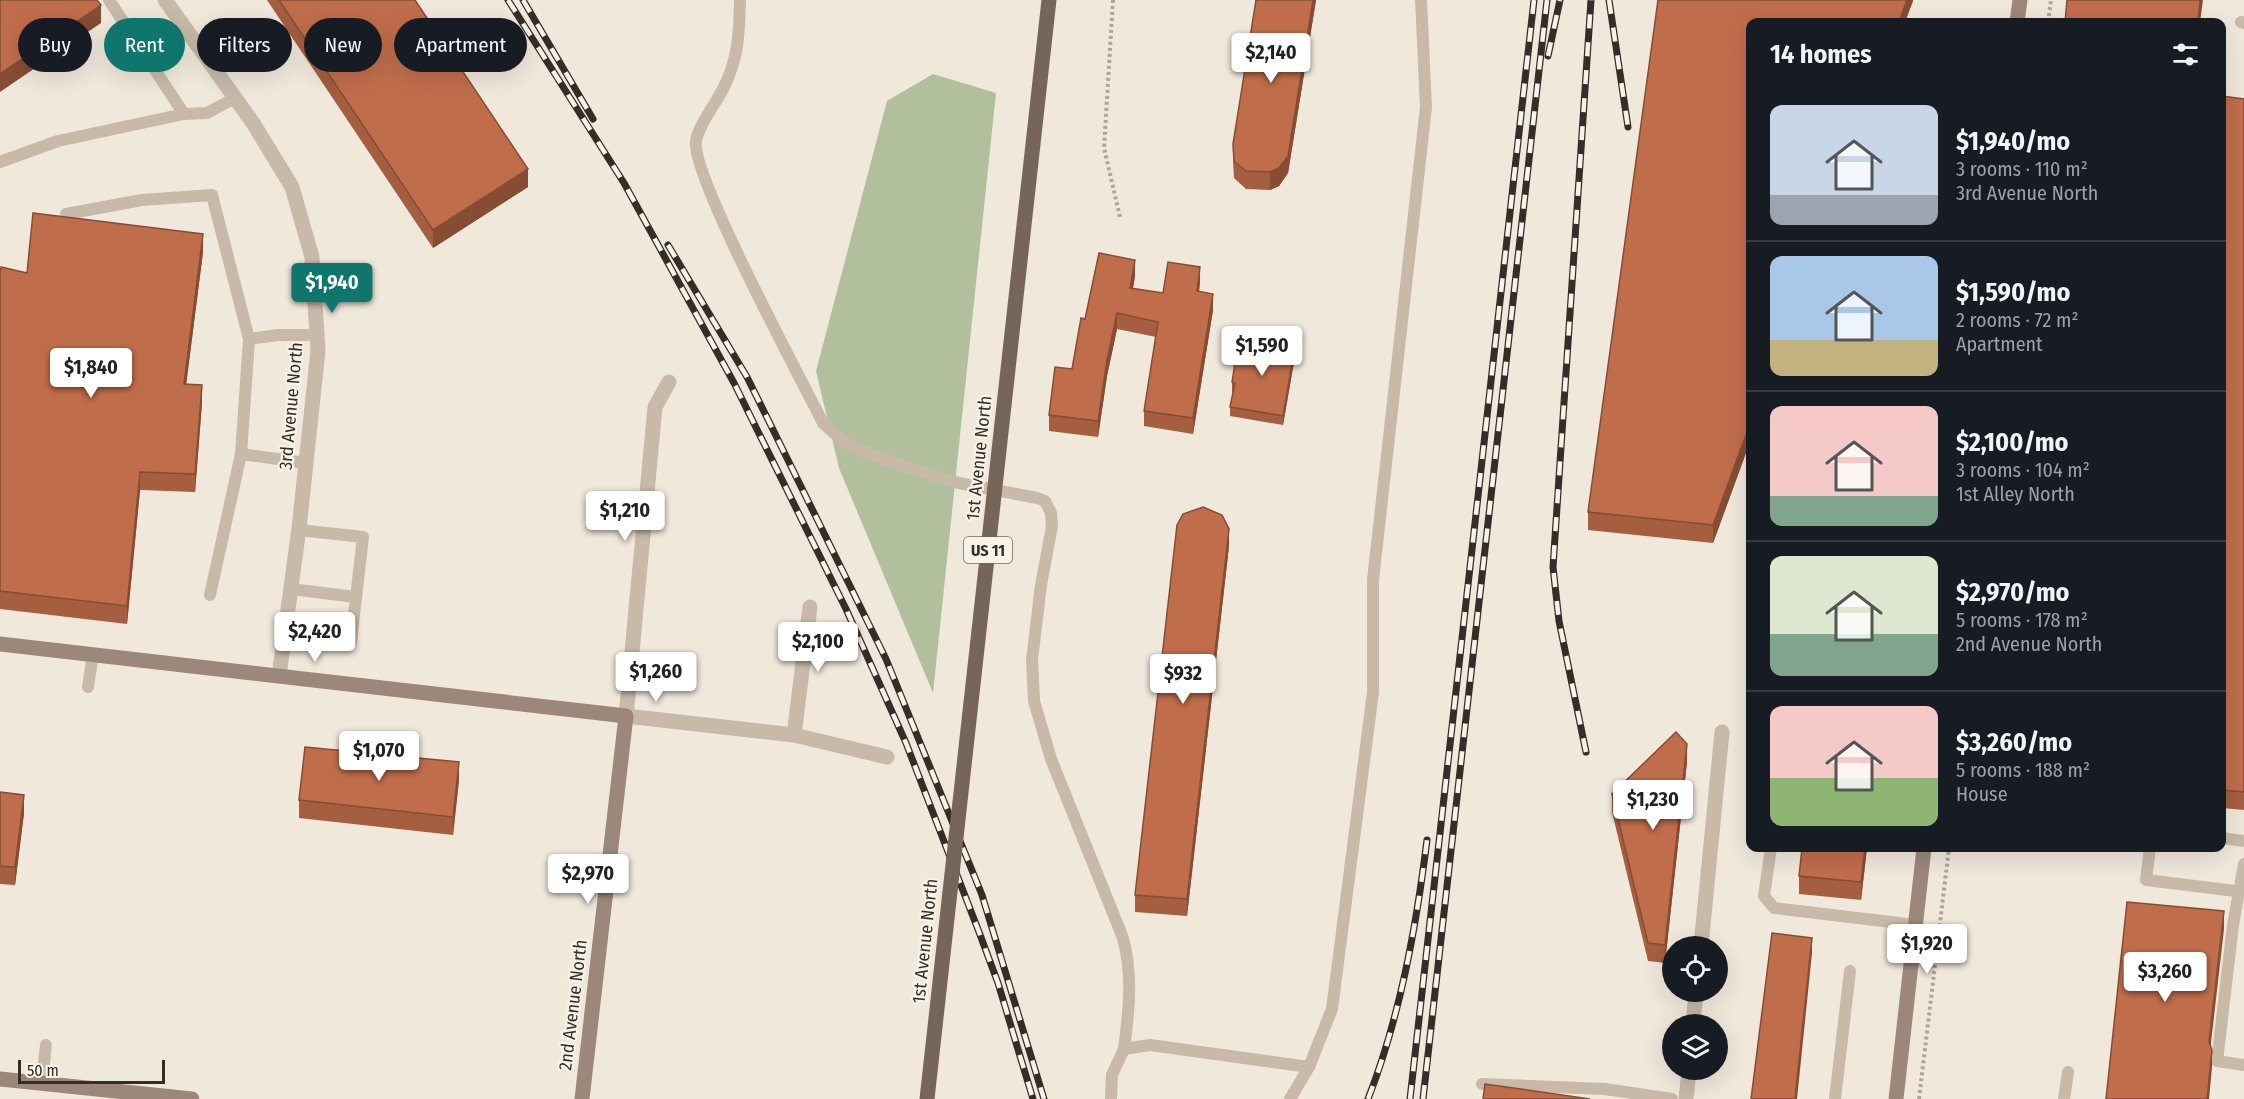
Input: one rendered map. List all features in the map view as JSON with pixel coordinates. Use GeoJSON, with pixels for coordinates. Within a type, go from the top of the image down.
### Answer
{"type":"FeatureCollection","features":[{"type":"Feature","properties":{"kind":"main road","name":"1st Avenue North"},"geometry":{"type":"LineString","coordinates":[[927,1099],[1049,0]]}},
{"type":"Feature","properties":{"kind":"street","name":"3rd Avenue North"},"geometry":{"type":"LineString","coordinates":[[165,0],[235,98],[292,187],[312,257],[318,351],[279,676]]}},
{"type":"Feature","properties":{"kind":"street"},"geometry":{"type":"LineString","coordinates":[[2018,18],[2020,0]]}},
{"type":"Feature","properties":{"kind":"street","name":"2nd Avenue North"},"geometry":{"type":"LineString","coordinates":[[582,1099],[626,716],[654,407],[669,382]]}},
{"type":"Feature","properties":{"kind":"street"},"geometry":{"type":"LineString","coordinates":[[794,735],[810,607]]}},
{"type":"Feature","properties":{"kind":"street"},"geometry":{"type":"LineString","coordinates":[[0,644],[794,735],[887,757]]}},
{"type":"Feature","properties":{"kind":"street"},"geometry":{"type":"LineString","coordinates":[[1702,936],[1722,732]]}},
{"type":"Feature","properties":{"kind":"street"},"geometry":{"type":"LineString","coordinates":[[1896,1099],[1924,852]]}},
{"type":"Feature","properties":{"kind":"street"},"geometry":{"type":"LineString","coordinates":[[0,1078],[154,1097],[192,1099]]}},
{"type":"Feature","properties":{"kind":"street"},"geometry":{"type":"LineString","coordinates":[[1686,1099],[1688,1080]]}},
{"type":"Feature","properties":{"kind":"lane"},"geometry":{"type":"LineString","coordinates":[[110,0],[184,114]]}},
{"type":"Feature","properties":{"kind":"lane"},"geometry":{"type":"LineString","coordinates":[[740,0],[739,46],[724,86],[696,141],[697,162],[747,273],[823,423],[844,442],[862,451],[959,483],[1037,498],[1045,501],[1051,513],[1052,526],[1041,585],[1032,660],[1034,701],[1050,759],[1123,938],[1129,961],[1130,1008],[1124,1049],[1112,1075],[1111,1099]]}},
{"type":"Feature","properties":{"kind":"lane"},"geometry":{"type":"LineString","coordinates":[[1290,1099],[1309,1066],[1332,1010],[1373,692],[1373,580],[1426,107],[1421,0]]}},
{"type":"Feature","properties":{"kind":"lane"},"geometry":{"type":"LineString","coordinates":[[0,162],[58,141],[184,114],[207,113],[235,98]]}},
{"type":"Feature","properties":{"kind":"lane"},"geometry":{"type":"LineString","coordinates":[[66,214],[142,200],[212,195],[249,339],[241,454],[210,594]]}},
{"type":"Feature","properties":{"kind":"lane"},"geometry":{"type":"LineString","coordinates":[[249,339],[278,335],[317,335]]}},
{"type":"Feature","properties":{"kind":"lane"},"geometry":{"type":"LineString","coordinates":[[241,454],[306,463]]}},
{"type":"Feature","properties":{"kind":"lane"},"geometry":{"type":"LineString","coordinates":[[298,530],[363,537],[351,641]]}},
{"type":"Feature","properties":{"kind":"lane"},"geometry":{"type":"LineString","coordinates":[[291,589],[356,597]]}},
{"type":"Feature","properties":{"kind":"lane"},"geometry":{"type":"LineString","coordinates":[[87,687],[93,654]]}},
{"type":"Feature","properties":{"kind":"lane"},"geometry":{"type":"LineString","coordinates":[[2226,839],[2244,841]]}},
{"type":"Feature","properties":{"kind":"lane"},"geometry":{"type":"LineString","coordinates":[[1770,852],[1764,896],[1774,908],[1916,925]]}},
{"type":"Feature","properties":{"kind":"lane"},"geometry":{"type":"LineString","coordinates":[[2150,852],[2146,880],[2242,892]]}},
{"type":"Feature","properties":{"kind":"lane"},"geometry":{"type":"LineString","coordinates":[[2244,864],[2242,892],[2233,925],[2217,1061],[2244,1065]]}},
{"type":"Feature","properties":{"kind":"lane"},"geometry":{"type":"LineString","coordinates":[[1835,1099],[1850,971]]}},
{"type":"Feature","properties":{"kind":"lane"},"geometry":{"type":"LineString","coordinates":[[42,1082],[46,1045]]}},
{"type":"Feature","properties":{"kind":"lane"},"geometry":{"type":"LineString","coordinates":[[1124,1049],[1150,1045],[1309,1066]]}},
{"type":"Feature","properties":{"kind":"lane"},"geometry":{"type":"LineString","coordinates":[[2064,1099],[2068,1072]]}},
{"type":"Feature","properties":{"kind":"lane"},"geometry":{"type":"LineString","coordinates":[[1482,1084],[1605,1089],[1672,1099]]}},
{"type":"Feature","properties":{"kind":"path"},"geometry":{"type":"LineString","coordinates":[[1113,0],[1104,148],[1120,217]]}},
{"type":"Feature","properties":{"kind":"path"},"geometry":{"type":"LineString","coordinates":[[2048,18],[2050,0]]}},
{"type":"Feature","properties":{"kind":"path"},"geometry":{"type":"LineString","coordinates":[[1919,1099],[1949,852]]}},
{"type":"Feature","properties":{"kind":"green space"},"geometry":{"type":"Polygon","coordinates":[[[933,74],[996,93],[933,693],[839,468],[816,371],[887,101],[933,74]]]}},
{"type":"Feature","properties":{"kind":"building"},"geometry":{"type":"Polygon","coordinates":[[[0,0],[97,0],[101,5],[82,18],[18,18],[18,62],[0,74],[0,0]]]}},
{"type":"Feature","properties":{"kind":"building"},"geometry":{"type":"Polygon","coordinates":[[[279,0],[415,0],[427,18],[394,18],[394,72],[463,72],[528,169],[433,230],[327,72],[382,72],[382,18],[304,18],[304,37],[279,0]]]}},
{"type":"Feature","properties":{"kind":"building"},"geometry":{"type":"Polygon","coordinates":[[[1256,0],[1313,0],[1288,156],[1279,168],[1270,172],[1246,171],[1234,161],[1233,144],[1256,0]]]}},
{"type":"Feature","properties":{"kind":"building"},"geometry":{"type":"Polygon","coordinates":[[[1658,0],[1907,0],[1900,18],[1746,18],[1746,435],[1713,525],[1588,512],[1658,0]]]}},
{"type":"Feature","properties":{"kind":"building"},"geometry":{"type":"Polygon","coordinates":[[[2067,0],[2200,0],[2198,18],[2065,18],[2067,0]]]}},
{"type":"Feature","properties":{"kind":"building"},"geometry":{"type":"Polygon","coordinates":[[[2226,97],[2244,99],[2244,792],[2226,790],[2226,97]]]}},
{"type":"Feature","properties":{"kind":"building"},"geometry":{"type":"Polygon","coordinates":[[[33,213],[203,234],[184,384],[202,385],[195,474],[140,472],[127,606],[0,591],[0,274],[1,267],[27,273],[33,213]]]}},
{"type":"Feature","properties":{"kind":"building"},"geometry":{"type":"Polygon","coordinates":[[[1099,253],[1135,260],[1130,288],[1163,293],[1168,262],[1200,267],[1197,291],[1213,294],[1193,418],[1144,411],[1158,322],[1117,313],[1098,421],[1049,415],[1055,367],[1072,369],[1081,318],[1085,319],[1099,253]]]}},
{"type":"Feature","properties":{"kind":"building"},"geometry":{"type":"Polygon","coordinates":[[[1239,338],[1295,347],[1283,416],[1230,407],[1235,383],[1232,382],[1239,338]]]}},
{"type":"Feature","properties":{"kind":"building"},"geometry":{"type":"Polygon","coordinates":[[[1203,507],[1222,515],[1229,529],[1187,899],[1135,895],[1177,525],[1183,514],[1203,507]]]}},
{"type":"Feature","properties":{"kind":"building"},"geometry":{"type":"Polygon","coordinates":[[[1676,732],[1687,744],[1666,936],[1662,936],[1662,945],[1648,943],[1612,794],[1676,732]]]}},
{"type":"Feature","properties":{"kind":"building"},"geometry":{"type":"Polygon","coordinates":[[[305,747],[459,762],[453,817],[299,800],[305,747]]]}},
{"type":"Feature","properties":{"kind":"building"},"geometry":{"type":"Polygon","coordinates":[[[0,792],[24,795],[15,867],[0,866],[0,792]]]}},
{"type":"Feature","properties":{"kind":"building"},"geometry":{"type":"Polygon","coordinates":[[[1802,852],[1865,852],[1861,882],[1799,876],[1802,852]]]}},
{"type":"Feature","properties":{"kind":"building"},"geometry":{"type":"Polygon","coordinates":[[[2127,902],[2224,911],[2209,1042],[2212,1050],[2207,1099],[2106,1099],[2127,902]]]}},
{"type":"Feature","properties":{"kind":"building"},"geometry":{"type":"Polygon","coordinates":[[[1772,933],[1812,938],[1795,1099],[1751,1099],[1772,933]]]}},
{"type":"Feature","properties":{"kind":"building"},"geometry":{"type":"Polygon","coordinates":[[[1485,1084],[1590,1099],[1483,1099],[1485,1084]]]}},
{"type":"Feature","properties":{"kind":"railway"},"geometry":{"type":"LineString","coordinates":[[508,0],[624,183],[734,383],[846,609],[906,743],[979,932],[998,983],[1033,1099]]}},
{"type":"Feature","properties":{"kind":"railway"},"geometry":{"type":"LineString","coordinates":[[523,0],[593,119]]}},
{"type":"Feature","properties":{"kind":"railway"},"geometry":{"type":"LineString","coordinates":[[1410,1099],[1534,0]]}},
{"type":"Feature","properties":{"kind":"railway"},"geometry":{"type":"LineString","coordinates":[[1423,1099],[1547,0]]}},
{"type":"Feature","properties":{"kind":"railway"},"geometry":{"type":"LineString","coordinates":[[1548,56],[1560,0]]}},
{"type":"Feature","properties":{"kind":"railway"},"geometry":{"type":"LineString","coordinates":[[1586,752],[1559,621],[1553,567],[1591,0]]}},
{"type":"Feature","properties":{"kind":"railway"},"geometry":{"type":"LineString","coordinates":[[1609,0],[1628,127]]}},
{"type":"Feature","properties":{"kind":"railway"},"geometry":{"type":"LineString","coordinates":[[668,245],[747,377],[886,659],[982,895],[1044,1099]]}},
{"type":"Feature","properties":{"kind":"railway"},"geometry":{"type":"LineString","coordinates":[[1368,1099],[1398,1004],[1418,906],[1427,840]]}}]}
